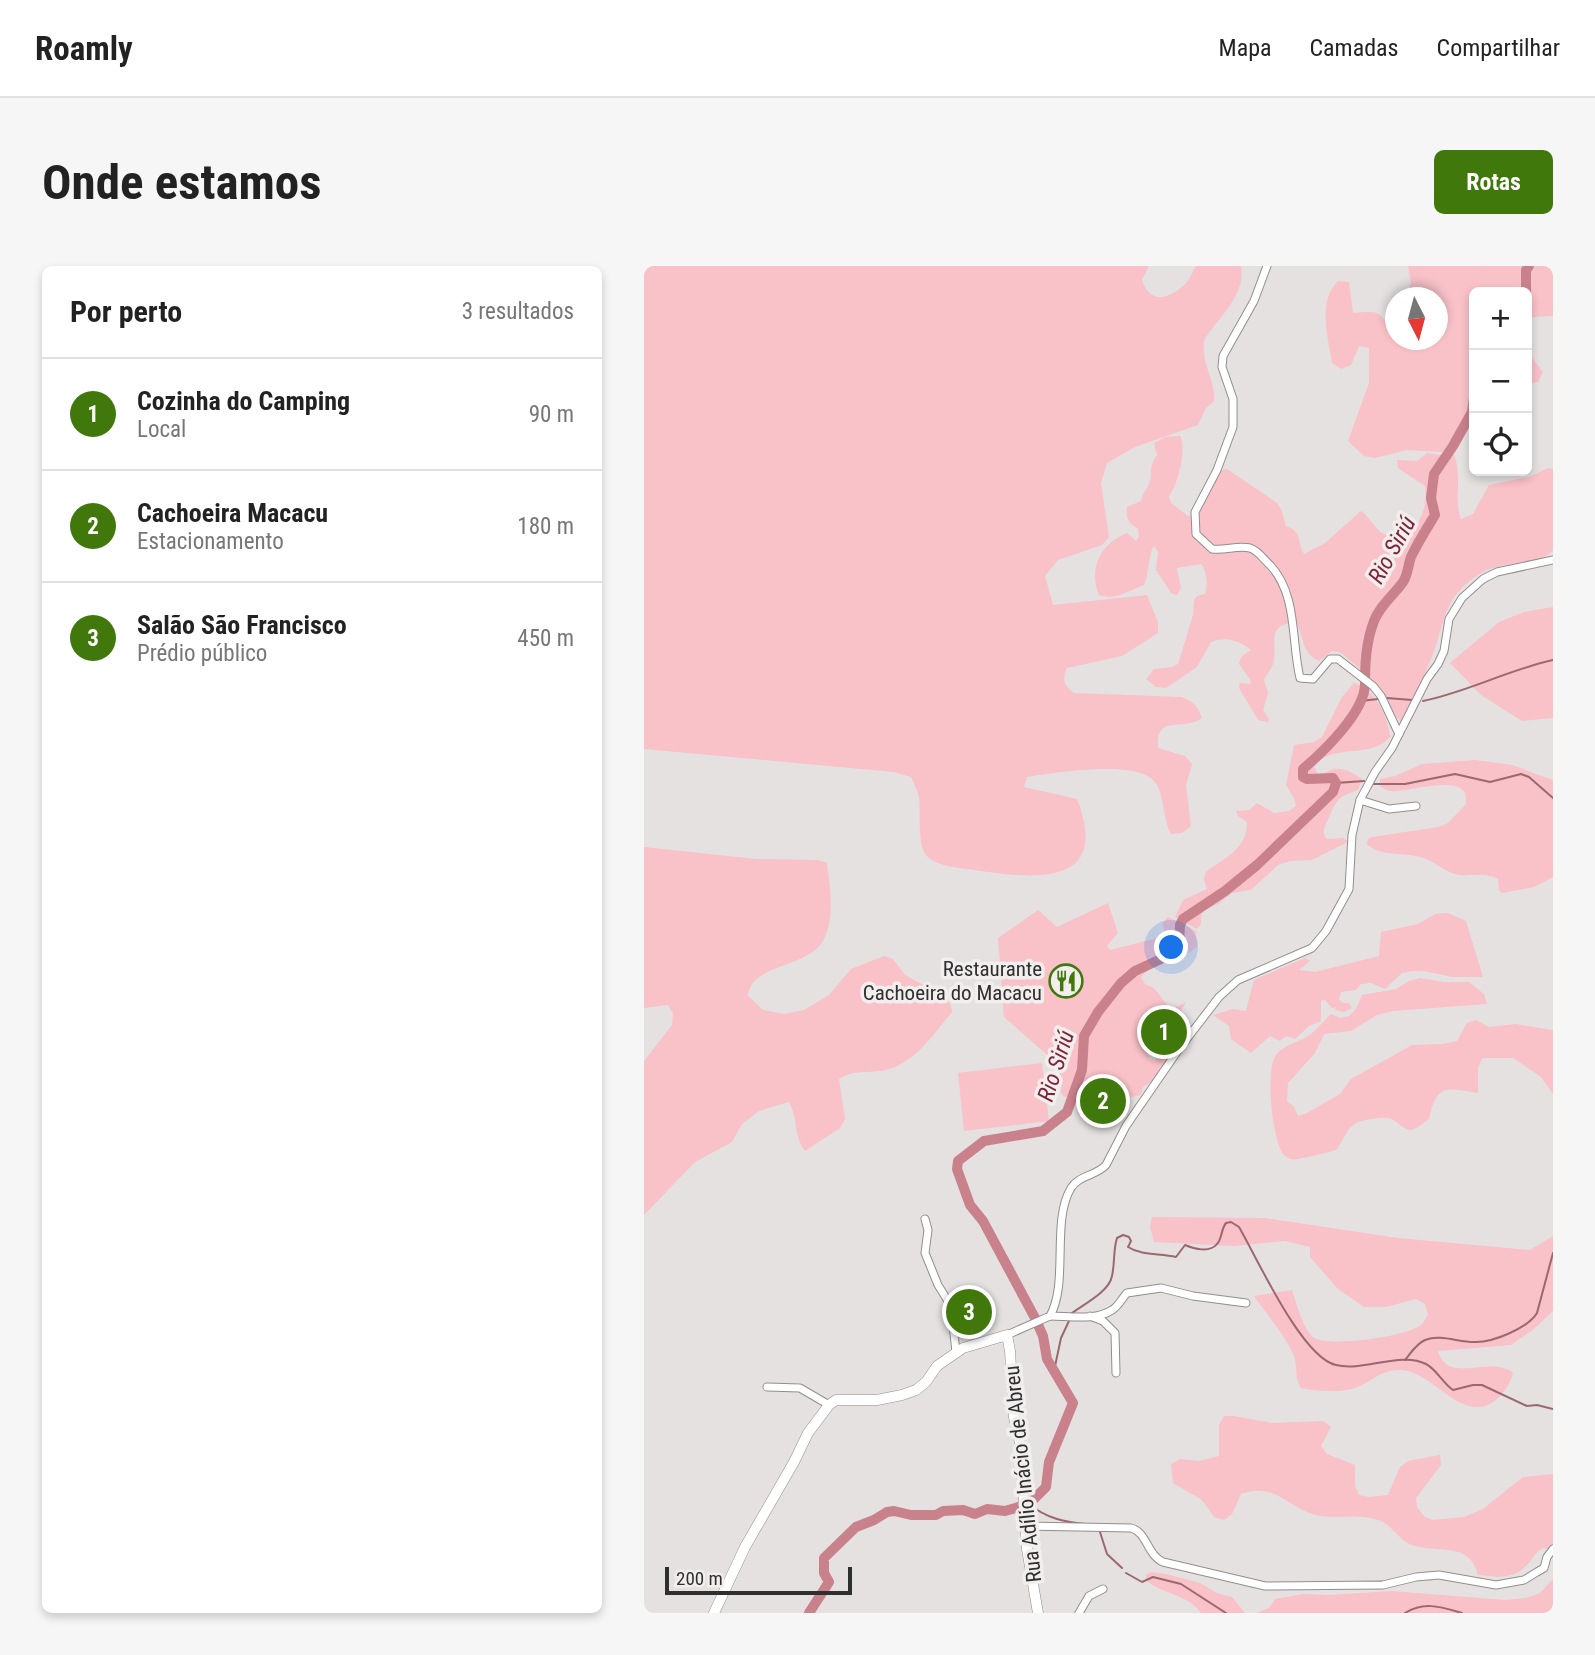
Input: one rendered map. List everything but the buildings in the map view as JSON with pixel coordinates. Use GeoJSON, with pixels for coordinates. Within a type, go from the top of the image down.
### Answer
{"type":"FeatureCollection","features":[{"type":"Feature","properties":{"kind":"street"},"geometry":{"type":"LineString","coordinates":[[1267,266],[1254,301],[1223,356],[1222,367],[1233,399],[1233,427],[1217,470],[1195,512],[1196,534],[1212,550],[1233,547],[1253,549],[1277,571],[1290,607],[1300,678],[1312,679],[1330,659],[1338,659],[1381,696],[1399,734]]}},
{"type":"Feature","properties":{"kind":"street"},"geometry":{"type":"LineString","coordinates":[[1050,1316],[1056,1292],[1065,1206],[1072,1187],[1077,1181],[1106,1165],[1122,1132],[1157,1080],[1228,986],[1301,955],[1321,938],[1349,889],[1352,835],[1360,800],[1438,664],[1444,652],[1449,619],[1462,598],[1483,579],[1497,572],[1553,560]]}},
{"type":"Feature","properties":{"kind":"street"},"geometry":{"type":"LineString","coordinates":[[1360,800],[1389,810],[1416,806]]}},
{"type":"Feature","properties":{"kind":"street"},"geometry":{"type":"LineString","coordinates":[[925,1219],[928,1230],[925,1254],[934,1277],[951,1306],[956,1352]]}},
{"type":"Feature","properties":{"kind":"street"},"geometry":{"type":"LineString","coordinates":[[714,1613],[745,1547],[808,1433],[836,1401],[877,1400],[916,1390],[926,1382],[937,1366],[970,1344],[1007,1335],[1050,1316],[1089,1316],[1112,1311],[1127,1293],[1155,1288],[1246,1303]]}},
{"type":"Feature","properties":{"kind":"street"},"geometry":{"type":"LineString","coordinates":[[1089,1316],[1104,1321],[1115,1333],[1116,1373]]}},
{"type":"Feature","properties":{"kind":"street","name":"Rua Adílio Inácio de Abreu"},"geometry":{"type":"LineString","coordinates":[[1007,1335],[1014,1417],[1020,1443],[1025,1526],[1038,1613]]}},
{"type":"Feature","properties":{"kind":"street"},"geometry":{"type":"LineString","coordinates":[[767,1387],[800,1388],[830,1405]]}},
{"type":"Feature","properties":{"kind":"street"},"geometry":{"type":"LineString","coordinates":[[1025,1526],[1131,1528],[1141,1533],[1151,1554],[1163,1562],[1265,1586],[1383,1585],[1439,1575],[1496,1585],[1524,1580],[1544,1568],[1553,1549]]}},
{"type":"Feature","properties":{"kind":"street"},"geometry":{"type":"LineString","coordinates":[[1079,1613],[1089,1596],[1103,1589]]}},
{"type":"Feature","properties":{"kind":"shaded area"},"geometry":{"type":"Polygon","coordinates":[[[644,266],[1149,266],[1142,280],[1149,293],[1159,297],[1177,291],[1189,279],[1196,266],[1241,266],[1238,292],[1204,342],[1214,401],[1206,408],[1198,425],[1135,447],[1107,463],[1101,483],[1109,537],[1102,545],[1058,560],[1045,576],[1053,605],[1147,595],[1158,622],[1158,633],[1122,656],[1067,668],[1065,682],[1074,693],[1181,697],[1194,704],[1202,718],[1187,724],[1166,727],[1158,737],[1158,748],[1185,756],[1192,764],[1186,785],[1191,826],[1182,833],[1171,834],[1158,787],[1145,775],[1131,771],[1094,769],[1027,777],[1024,787],[1077,799],[1085,827],[1084,847],[1077,861],[1064,870],[1047,874],[1004,874],[960,868],[937,863],[923,850],[919,797],[911,777],[894,772],[644,749],[644,266]]]}},
{"type":"Feature","properties":{"kind":"shaded area"},"geometry":{"type":"Polygon","coordinates":[[[1408,266],[1553,266],[1553,316],[1532,318],[1532,287],[1469,287],[1469,423],[1451,446],[1442,452],[1407,450],[1375,458],[1364,456],[1348,441],[1369,383],[1369,348],[1359,346],[1351,365],[1341,369],[1332,363],[1326,320],[1328,299],[1338,281],[1349,282],[1353,313],[1373,312],[1385,322],[1385,350],[1448,350],[1448,287],[1410,287],[1408,266]]]}},
{"type":"Feature","properties":{"kind":"shaded area"},"geometry":{"type":"Polygon","coordinates":[[[1532,358],[1543,372],[1538,382],[1532,383],[1532,358]]]}},
{"type":"Feature","properties":{"kind":"shaded area"},"geometry":{"type":"Polygon","coordinates":[[[1180,436],[1182,442],[1182,457],[1176,484],[1169,496],[1171,503],[1188,516],[1199,513],[1222,470],[1227,469],[1277,503],[1286,526],[1297,534],[1304,554],[1325,543],[1361,511],[1384,534],[1395,536],[1412,530],[1425,505],[1425,486],[1398,468],[1397,460],[1417,461],[1427,453],[1439,455],[1452,452],[1456,459],[1461,519],[1473,514],[1489,485],[1529,477],[1548,468],[1553,469],[1553,551],[1537,559],[1489,569],[1468,582],[1459,592],[1447,611],[1431,659],[1401,722],[1388,708],[1383,691],[1340,652],[1332,651],[1319,661],[1313,657],[1305,648],[1296,622],[1280,627],[1275,635],[1273,663],[1264,680],[1268,693],[1263,710],[1269,719],[1268,722],[1258,720],[1239,688],[1240,683],[1250,684],[1251,681],[1239,664],[1241,657],[1251,650],[1237,641],[1221,639],[1211,642],[1197,667],[1166,688],[1156,687],[1146,679],[1154,669],[1178,664],[1193,615],[1194,600],[1205,594],[1206,590],[1206,574],[1201,564],[1177,568],[1181,588],[1177,595],[1172,594],[1156,570],[1158,552],[1154,546],[1144,585],[1112,597],[1099,595],[1096,566],[1104,550],[1118,537],[1127,533],[1136,541],[1139,537],[1138,529],[1127,518],[1127,507],[1141,501],[1157,455],[1154,443],[1165,437],[1180,436]]]}},
{"type":"Feature","properties":{"kind":"shaded area"},"geometry":{"type":"Polygon","coordinates":[[[1553,607],[1553,718],[1522,721],[1481,695],[1450,663],[1499,622],[1524,612],[1553,607]]]}},
{"type":"Feature","properties":{"kind":"shaded area"},"geometry":{"type":"Polygon","coordinates":[[[1354,683],[1374,697],[1386,721],[1390,737],[1372,748],[1330,755],[1321,759],[1314,767],[1318,774],[1341,769],[1362,779],[1358,790],[1336,802],[1324,828],[1327,839],[1343,838],[1346,843],[1312,860],[1290,861],[1278,865],[1251,890],[1232,893],[1203,911],[1201,924],[1197,929],[1175,917],[1183,900],[1207,889],[1204,879],[1206,872],[1234,852],[1243,840],[1247,822],[1238,816],[1236,811],[1249,810],[1257,803],[1274,813],[1289,811],[1296,806],[1286,785],[1294,745],[1314,742],[1322,737],[1342,697],[1354,683]]]}},
{"type":"Feature","properties":{"kind":"shaded area"},"geometry":{"type":"Polygon","coordinates":[[[1475,760],[1512,765],[1553,780],[1553,877],[1534,887],[1502,893],[1498,879],[1493,877],[1454,874],[1425,859],[1385,853],[1367,844],[1372,837],[1439,827],[1448,823],[1466,804],[1465,793],[1452,785],[1390,791],[1380,786],[1380,779],[1395,776],[1422,764],[1475,760]]]}},
{"type":"Feature","properties":{"kind":"shaded area"},"geometry":{"type":"Polygon","coordinates":[[[644,847],[756,859],[818,860],[827,863],[831,905],[826,935],[813,952],[767,972],[751,986],[748,996],[763,1010],[784,1014],[804,1010],[829,995],[851,969],[884,956],[893,959],[905,975],[943,996],[950,1003],[952,1012],[921,1049],[903,1063],[881,1071],[854,1073],[839,1079],[845,1119],[840,1128],[805,1151],[799,1140],[789,1102],[759,1111],[742,1124],[732,1142],[695,1162],[644,1215],[644,1061],[672,1025],[673,1014],[668,1005],[644,1008],[644,847]]]}},
{"type":"Feature","properties":{"kind":"shaded area"},"geometry":{"type":"Polygon","coordinates":[[[1108,903],[1118,933],[1107,946],[1110,950],[1165,936],[1163,923],[1168,917],[1196,931],[1197,946],[1190,952],[1155,967],[1141,977],[1145,984],[1154,988],[1171,1010],[1186,1002],[1181,1011],[1191,1029],[1178,1046],[1164,1038],[1168,1031],[1155,1024],[1151,1029],[1146,1029],[1142,1039],[1150,1059],[1155,1061],[1158,1055],[1157,1039],[1175,1051],[1153,1081],[1143,1087],[1141,1095],[1114,1100],[1106,1090],[1095,1088],[1097,1081],[1093,1079],[1089,1086],[1084,1086],[1078,1100],[1063,1096],[1062,1080],[1054,1061],[1004,1017],[998,938],[1038,910],[1057,927],[1108,903]]]}},
{"type":"Feature","properties":{"kind":"shaded area"},"geometry":{"type":"Polygon","coordinates":[[[1448,913],[1466,921],[1483,977],[1452,977],[1413,971],[1402,973],[1385,989],[1371,983],[1361,984],[1356,990],[1341,992],[1339,999],[1343,1003],[1349,1003],[1352,1008],[1344,1012],[1335,1010],[1336,1007],[1332,1008],[1325,1000],[1321,1001],[1321,1021],[1309,1026],[1295,1039],[1286,1036],[1280,1041],[1270,1036],[1251,1053],[1231,1039],[1229,1026],[1213,1015],[1233,1009],[1246,1011],[1254,980],[1305,958],[1310,961],[1299,970],[1315,972],[1379,956],[1381,932],[1418,924],[1435,914],[1448,913]]]}},
{"type":"Feature","properties":{"kind":"shaded area"},"geometry":{"type":"Polygon","coordinates":[[[1420,978],[1469,982],[1484,994],[1487,1004],[1393,1011],[1377,1015],[1351,1031],[1324,1034],[1315,1053],[1288,1083],[1287,1101],[1298,1116],[1340,1094],[1351,1079],[1412,1045],[1457,1041],[1467,1023],[1476,1020],[1489,1027],[1515,1024],[1553,1030],[1553,1094],[1541,1077],[1513,1058],[1483,1058],[1478,1067],[1478,1093],[1444,1091],[1436,1099],[1429,1119],[1416,1128],[1408,1130],[1388,1118],[1366,1120],[1354,1124],[1335,1150],[1300,1159],[1286,1157],[1279,1145],[1271,1104],[1271,1074],[1276,1055],[1311,1034],[1331,1014],[1340,1018],[1349,1016],[1356,1009],[1362,995],[1396,989],[1420,978]]]}},
{"type":"Feature","properties":{"kind":"shaded area"},"geometry":{"type":"Polygon","coordinates":[[[1042,1063],[1049,1121],[964,1131],[958,1073],[1042,1063]]]}},
{"type":"Feature","properties":{"kind":"shaded area"},"geometry":{"type":"Polygon","coordinates":[[[1152,1217],[1265,1218],[1398,1238],[1530,1250],[1553,1236],[1553,1311],[1511,1345],[1438,1351],[1443,1361],[1451,1367],[1493,1366],[1513,1373],[1502,1394],[1483,1406],[1471,1407],[1459,1402],[1424,1378],[1399,1370],[1381,1374],[1349,1390],[1301,1388],[1290,1348],[1254,1296],[1292,1290],[1308,1331],[1316,1339],[1325,1341],[1370,1339],[1414,1329],[1422,1324],[1428,1315],[1425,1304],[1416,1299],[1386,1307],[1364,1307],[1338,1289],[1310,1257],[1310,1247],[1285,1241],[1234,1246],[1154,1242],[1150,1227],[1152,1217]]]}},
{"type":"Feature","properties":{"kind":"shaded area"},"geometry":{"type":"Polygon","coordinates":[[[1224,1416],[1272,1423],[1323,1421],[1331,1427],[1321,1446],[1327,1454],[1355,1465],[1355,1486],[1359,1495],[1368,1497],[1388,1495],[1400,1467],[1408,1461],[1440,1455],[1441,1465],[1416,1498],[1417,1507],[1424,1516],[1432,1520],[1464,1517],[1483,1509],[1523,1477],[1553,1474],[1553,1556],[1548,1549],[1543,1548],[1516,1573],[1504,1576],[1478,1575],[1473,1563],[1466,1556],[1406,1542],[1381,1521],[1364,1517],[1316,1515],[1263,1491],[1241,1494],[1232,1514],[1224,1520],[1214,1517],[1202,1500],[1173,1483],[1171,1464],[1180,1459],[1199,1461],[1219,1456],[1219,1425],[1224,1416]]]}},
{"type":"Feature","properties":{"kind":"shaded area"},"geometry":{"type":"Polygon","coordinates":[[[1151,1572],[1200,1583],[1217,1593],[1232,1597],[1245,1613],[1201,1613],[1183,1598],[1152,1585],[1146,1580],[1146,1575],[1151,1572]]]}},
{"type":"Feature","properties":{"kind":"shaded area"},"geometry":{"type":"Polygon","coordinates":[[[1553,1579],[1553,1613],[1256,1613],[1269,1608],[1275,1599],[1303,1594],[1392,1591],[1505,1600],[1526,1598],[1540,1593],[1553,1579]]]}},
{"type":"Feature","properties":{"kind":"waterway","name":"Rio Siriú"},"geometry":{"type":"LineString","coordinates":[[1526,287],[1526,270],[1529,266]]}},
{"type":"Feature","properties":{"kind":"waterway","name":"Rio Siriú"},"geometry":{"type":"LineString","coordinates":[[809,1613],[829,1582],[824,1573],[824,1558],[856,1527],[894,1511],[911,1515],[936,1515],[943,1511],[963,1510],[975,1514],[987,1509],[1005,1511],[1029,1504],[1046,1487],[1049,1462],[1073,1403],[1047,1359],[1043,1336],[1035,1318],[983,1221],[970,1205],[957,1169],[958,1161],[984,1141],[1043,1131],[1067,1112],[1082,1070],[1084,1036],[1098,1012],[1121,983],[1135,971],[1176,952],[1183,919],[1225,891],[1257,865],[1333,792],[1336,783],[1333,778],[1307,779],[1303,777],[1303,769],[1342,731],[1358,707],[1363,695],[1368,645],[1374,621],[1383,605],[1405,579],[1411,557],[1435,515],[1431,498],[1434,474],[1471,413]]}},
{"type":"Feature","properties":{"kind":"waterway"},"geometry":{"type":"LineString","coordinates":[[1423,701],[1553,660]]}},
{"type":"Feature","properties":{"kind":"waterway"},"geometry":{"type":"LineString","coordinates":[[1387,698],[1412,700]]}},
{"type":"Feature","properties":{"kind":"waterway"},"geometry":{"type":"LineString","coordinates":[[1360,701],[1378,699]]}},
{"type":"Feature","properties":{"kind":"waterway"},"geometry":{"type":"LineString","coordinates":[[1373,784],[1405,784],[1455,774],[1490,782],[1521,774],[1529,777],[1553,798]]}},
{"type":"Feature","properties":{"kind":"waterway"},"geometry":{"type":"LineString","coordinates":[[1336,783],[1364,781]]}},
{"type":"Feature","properties":{"kind":"waterway"},"geometry":{"type":"LineString","coordinates":[[1072,1313],[1089,1302],[1110,1282],[1117,1238],[1123,1235],[1129,1237],[1131,1241],[1128,1247],[1139,1252],[1176,1257],[1185,1245],[1202,1249],[1214,1247],[1219,1242],[1226,1223],[1231,1222],[1239,1227],[1295,1326],[1323,1358],[1336,1365],[1347,1366],[1394,1360],[1416,1361],[1430,1366],[1453,1390],[1482,1385],[1527,1406],[1537,1405],[1553,1409]]}},
{"type":"Feature","properties":{"kind":"waterway"},"geometry":{"type":"LineString","coordinates":[[1405,1360],[1416,1346],[1431,1338],[1482,1342],[1509,1334],[1526,1324],[1537,1313],[1553,1253]]}},
{"type":"Feature","properties":{"kind":"waterway"},"geometry":{"type":"LineString","coordinates":[[1054,1371],[1061,1338],[1069,1321]]}},
{"type":"Feature","properties":{"kind":"waterway"},"geometry":{"type":"LineString","coordinates":[[1029,1504],[1042,1513],[1085,1524]]}},
{"type":"Feature","properties":{"kind":"waterway"},"geometry":{"type":"LineString","coordinates":[[1100,1532],[1107,1554],[1122,1568]]}},
{"type":"Feature","properties":{"kind":"waterway"},"geometry":{"type":"LineString","coordinates":[[1126,1573],[1142,1582],[1153,1577],[1181,1584],[1226,1613]]}},
{"type":"Feature","properties":{"kind":"waterway"},"geometry":{"type":"LineString","coordinates":[[1405,1613],[1426,1606],[1462,1613]]}},
{"type":"Feature","properties":{"kind":"place","name":"Restaurante Cachoeira do Macacu"},"geometry":{"type":"Point","coordinates":[1066,981]}},
{"type":"Feature","properties":{"kind":"place","name":"Cozinha do Camping"},"geometry":{"type":"Point","coordinates":[1164,1032]}},
{"type":"Feature","properties":{"kind":"place","name":"Cachoeira Macacu"},"geometry":{"type":"Point","coordinates":[1103,1101]}},
{"type":"Feature","properties":{"kind":"place","name":"Salão São Francisco"},"geometry":{"type":"Point","coordinates":[969,1312]}}]}
